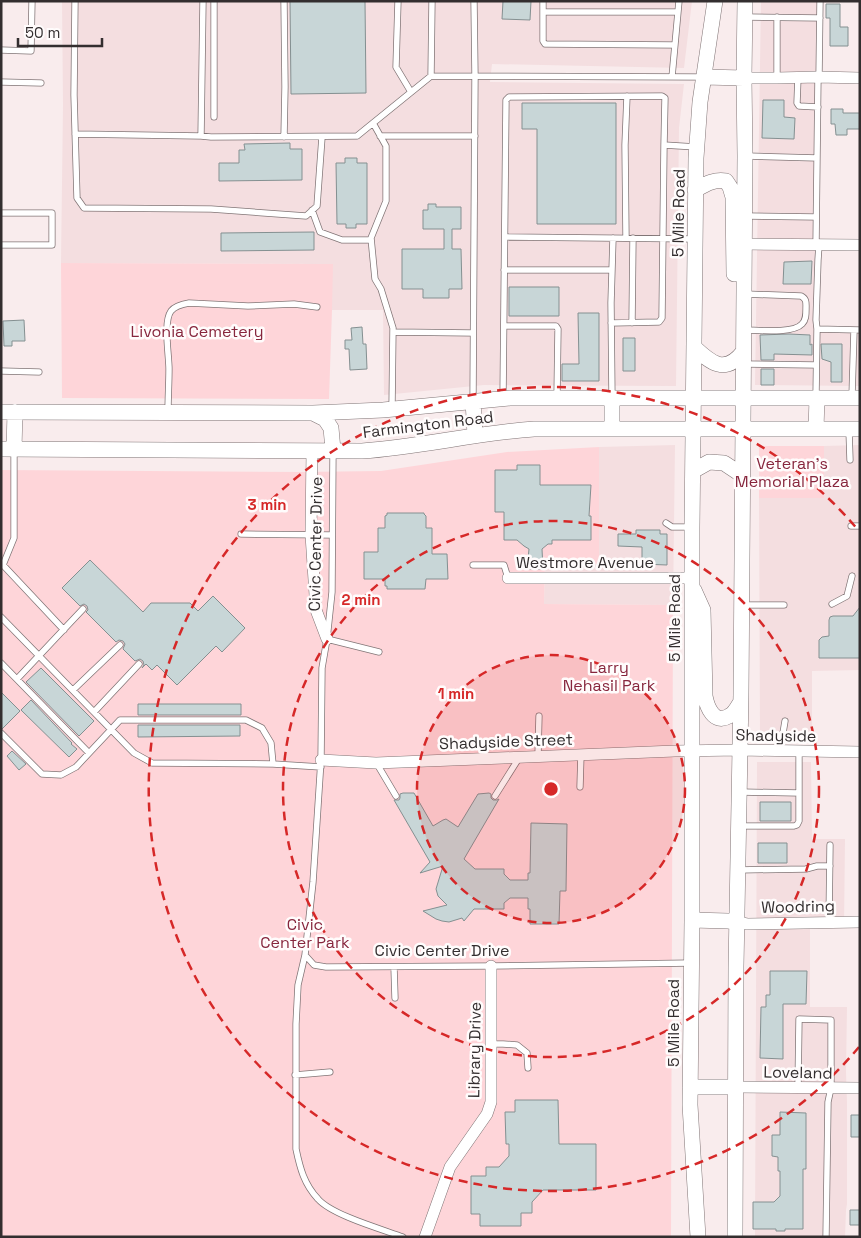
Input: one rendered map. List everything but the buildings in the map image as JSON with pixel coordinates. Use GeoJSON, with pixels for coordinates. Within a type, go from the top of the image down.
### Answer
{"type":"FeatureCollection","features":[{"type":"Feature","properties":{"kind":"main road","name":"5 Mile Road"},"geometry":{"type":"LineString","coordinates":[[698,1237],[690,1087],[695,190],[700,102],[715,1]]}},
{"type":"Feature","properties":{"kind":"main road"},"geometry":{"type":"LineString","coordinates":[[735,1237],[746,1]]}},
{"type":"Feature","properties":{"kind":"main road"},"geometry":{"type":"LineString","coordinates":[[704,77],[744,78]]}},
{"type":"Feature","properties":{"kind":"main road"},"geometry":{"type":"LineString","coordinates":[[695,190],[718,180],[726,181],[730,187],[733,197],[733,273],[743,292]]}},
{"type":"Feature","properties":{"kind":"main road"},"geometry":{"type":"LineString","coordinates":[[694,347],[712,363],[729,364],[743,358]]}},
{"type":"Feature","properties":{"kind":"main road","name":"Farmington Road"},"geometry":{"type":"LineString","coordinates":[[8,412],[313,413],[354,412],[503,398],[856,398]]}},
{"type":"Feature","properties":{"kind":"main road"},"geometry":{"type":"LineString","coordinates":[[612,398],[612,428]]}},
{"type":"Feature","properties":{"kind":"main road"},"geometry":{"type":"LineString","coordinates":[[816,429],[817,398]]}},
{"type":"Feature","properties":{"kind":"main road"},"geometry":{"type":"LineString","coordinates":[[472,401],[475,436]]}},
{"type":"Feature","properties":{"kind":"main road"},"geometry":{"type":"LineString","coordinates":[[8,412],[8,449]]}},
{"type":"Feature","properties":{"kind":"main road"},"geometry":{"type":"LineString","coordinates":[[313,413],[325,419],[332,428],[333,450]]}},
{"type":"Feature","properties":{"kind":"main road","name":"Farmington Road"},"geometry":{"type":"LineString","coordinates":[[8,449],[388,449],[513,430],[534,429],[854,429]]}},
{"type":"Feature","properties":{"kind":"main road"},"geometry":{"type":"LineString","coordinates":[[693,471],[709,462],[724,463],[742,475]]}},
{"type":"Feature","properties":{"kind":"main road"},"geometry":{"type":"LineString","coordinates":[[692,582],[703,610],[705,696],[707,707],[716,716],[728,718],[740,704]]}},
{"type":"Feature","properties":{"kind":"main road"},"geometry":{"type":"LineString","coordinates":[[692,920],[738,922]]}},
{"type":"Feature","properties":{"kind":"main road"},"geometry":{"type":"LineString","coordinates":[[690,1087],[736,1087]]}},
{"type":"Feature","properties":{"kind":"street"},"geometry":{"type":"LineString","coordinates":[[744,78],[860,78]]}},
{"type":"Feature","properties":{"kind":"street"},"geometry":{"type":"LineString","coordinates":[[744,244],[860,245]]}},
{"type":"Feature","properties":{"kind":"street","name":"Civic Center Drive"},"geometry":{"type":"LineString","coordinates":[[312,450],[311,535],[316,610],[327,639]]}},
{"type":"Feature","properties":{"kind":"street","name":"Westmore Avenue"},"geometry":{"type":"LineString","coordinates":[[508,578],[692,582]]}},
{"type":"Feature","properties":{"kind":"street","name":"Shadyside"},"geometry":{"type":"LineString","coordinates":[[692,751],[860,752]]}},
{"type":"Feature","properties":{"kind":"street","name":"Shadyside Street"},"geometry":{"type":"LineString","coordinates":[[321,764],[692,751]]}},
{"type":"Feature","properties":{"kind":"street","name":"Woodring"},"geometry":{"type":"LineString","coordinates":[[738,922],[747,924],[860,922]]}},
{"type":"Feature","properties":{"kind":"street","name":"Library Drive"},"geometry":{"type":"LineString","coordinates":[[425,1237],[450,1167],[487,1114],[491,1102],[491,966]]}},
{"type":"Feature","properties":{"kind":"street","name":"Loveland"},"geometry":{"type":"LineString","coordinates":[[736,1087],[860,1088]]}},
{"type":"Feature","properties":{"kind":"lane"},"geometry":{"type":"LineString","coordinates":[[1,50],[32,51],[32,1]]}},
{"type":"Feature","properties":{"kind":"lane"},"geometry":{"type":"LineString","coordinates":[[75,1],[74,95],[77,198],[84,208],[211,209],[306,216],[317,206],[322,137]]}},
{"type":"Feature","properties":{"kind":"lane"},"geometry":{"type":"LineString","coordinates":[[201,136],[203,1]]}},
{"type":"Feature","properties":{"kind":"lane"},"geometry":{"type":"LineString","coordinates":[[214,1],[214,117]]}},
{"type":"Feature","properties":{"kind":"lane"},"geometry":{"type":"LineString","coordinates":[[284,1],[284,137]]}},
{"type":"Feature","properties":{"kind":"lane"},"geometry":{"type":"LineString","coordinates":[[398,1],[396,67],[411,92]]}},
{"type":"Feature","properties":{"kind":"lane"},"geometry":{"type":"LineString","coordinates":[[431,76],[432,1]]}},
{"type":"Feature","properties":{"kind":"lane"},"geometry":{"type":"LineString","coordinates":[[472,401],[475,136],[474,1]]}},
{"type":"Feature","properties":{"kind":"lane"},"geometry":{"type":"LineString","coordinates":[[543,1],[543,41],[545,44],[674,45]]}},
{"type":"Feature","properties":{"kind":"lane"},"geometry":{"type":"LineString","coordinates":[[672,77],[679,1]]}},
{"type":"Feature","properties":{"kind":"lane"},"geometry":{"type":"LineString","coordinates":[[817,398],[816,320],[818,245],[816,217],[820,1]]}},
{"type":"Feature","properties":{"kind":"lane"},"geometry":{"type":"LineString","coordinates":[[543,12],[678,12]]}},
{"type":"Feature","properties":{"kind":"lane"},"geometry":{"type":"LineString","coordinates":[[745,17],[820,18]]}},
{"type":"Feature","properties":{"kind":"lane"},"geometry":{"type":"LineString","coordinates":[[777,17],[777,78]]}},
{"type":"Feature","properties":{"kind":"lane"},"geometry":{"type":"LineString","coordinates":[[76,134],[284,137],[358,136],[431,76],[704,77]]}},
{"type":"Feature","properties":{"kind":"lane"},"geometry":{"type":"LineString","coordinates":[[798,77],[798,106],[818,106]]}},
{"type":"Feature","properties":{"kind":"lane"},"geometry":{"type":"LineString","coordinates":[[1,82],[41,82]]}},
{"type":"Feature","properties":{"kind":"lane"},"geometry":{"type":"LineString","coordinates":[[627,96],[625,145],[632,323]]}},
{"type":"Feature","properties":{"kind":"lane"},"geometry":{"type":"LineString","coordinates":[[503,398],[506,100],[509,97],[662,96],[665,98],[662,318],[659,322],[611,323]]}},
{"type":"Feature","properties":{"kind":"lane"},"geometry":{"type":"LineString","coordinates":[[373,123],[386,146],[386,201],[371,240],[375,279],[381,289],[393,328],[392,409]]}},
{"type":"Feature","properties":{"kind":"lane"},"geometry":{"type":"LineString","coordinates":[[380,136],[475,136]]}},
{"type":"Feature","properties":{"kind":"lane"},"geometry":{"type":"LineString","coordinates":[[664,145],[696,147]]}},
{"type":"Feature","properties":{"kind":"lane"},"geometry":{"type":"LineString","coordinates":[[745,156],[817,158]]}},
{"type":"Feature","properties":{"kind":"lane"},"geometry":{"type":"LineString","coordinates":[[312,210],[320,232],[342,240],[371,240]]}},
{"type":"Feature","properties":{"kind":"lane"},"geometry":{"type":"LineString","coordinates":[[1,213],[52,213],[52,245],[1,245]]}},
{"type":"Feature","properties":{"kind":"lane"},"geometry":{"type":"LineString","coordinates":[[744,216],[816,217]]}},
{"type":"Feature","properties":{"kind":"lane"},"geometry":{"type":"LineString","coordinates":[[505,237],[695,239]]}},
{"type":"Feature","properties":{"kind":"lane"},"geometry":{"type":"LineString","coordinates":[[612,398],[611,303],[613,238]]}},
{"type":"Feature","properties":{"kind":"lane"},"geometry":{"type":"LineString","coordinates":[[504,270],[612,270]]}},
{"type":"Feature","properties":{"kind":"lane"},"geometry":{"type":"LineString","coordinates":[[743,292],[801,296],[806,301],[806,318],[804,323],[798,328],[790,330],[743,330]]}},
{"type":"Feature","properties":{"kind":"lane"},"geometry":{"type":"LineString","coordinates":[[168,412],[169,367],[167,334],[168,319],[172,310],[180,305],[189,303],[248,306],[294,304],[318,307]]}},
{"type":"Feature","properties":{"kind":"lane"},"geometry":{"type":"LineString","coordinates":[[504,326],[556,326],[558,329],[557,398]]}},
{"type":"Feature","properties":{"kind":"lane"},"geometry":{"type":"LineString","coordinates":[[817,329],[857,330],[856,398]]}},
{"type":"Feature","properties":{"kind":"lane"},"geometry":{"type":"LineString","coordinates":[[393,332],[473,334]]}},
{"type":"Feature","properties":{"kind":"lane"},"geometry":{"type":"LineString","coordinates":[[743,358],[816,365]]}},
{"type":"Feature","properties":{"kind":"lane"},"geometry":{"type":"LineString","coordinates":[[1,371],[39,372]]}},
{"type":"Feature","properties":{"kind":"lane"},"geometry":{"type":"LineString","coordinates":[[850,460],[854,429]]}},
{"type":"Feature","properties":{"kind":"lane"},"geometry":{"type":"LineString","coordinates":[[8,449],[14,538],[2,564],[64,630]]}},
{"type":"Feature","properties":{"kind":"lane","name":"Civic Center Drive"},"geometry":{"type":"LineString","coordinates":[[333,450],[332,592],[322,668],[321,764],[313,882],[305,955],[314,964],[326,967],[691,962]]}},
{"type":"Feature","properties":{"kind":"lane"},"geometry":{"type":"LineString","coordinates":[[666,522],[672,527],[692,527]]}},
{"type":"Feature","properties":{"kind":"lane"},"geometry":{"type":"LineString","coordinates":[[851,526],[860,526]]}},
{"type":"Feature","properties":{"kind":"lane"},"geometry":{"type":"LineString","coordinates":[[241,534],[332,535]]}},
{"type":"Feature","properties":{"kind":"lane"},"geometry":{"type":"LineString","coordinates":[[472,565],[504,565],[508,578]]}},
{"type":"Feature","properties":{"kind":"lane"},"geometry":{"type":"LineString","coordinates":[[832,604],[847,596],[852,576]]}},
{"type":"Feature","properties":{"kind":"lane"},"geometry":{"type":"LineString","coordinates":[[741,605],[784,605]]}},
{"type":"Feature","properties":{"kind":"lane"},"geometry":{"type":"LineString","coordinates":[[17,679],[83,610]]}},
{"type":"Feature","properties":{"kind":"lane"},"geometry":{"type":"LineString","coordinates":[[1,617],[134,753],[152,763],[321,764]]}},
{"type":"Feature","properties":{"kind":"lane"},"geometry":{"type":"LineString","coordinates":[[327,639],[379,652]]}},
{"type":"Feature","properties":{"kind":"lane"},"geometry":{"type":"LineString","coordinates":[[73,690],[120,646]]}},
{"type":"Feature","properties":{"kind":"lane"},"geometry":{"type":"LineString","coordinates":[[1,663],[89,753]]}},
{"type":"Feature","properties":{"kind":"lane"},"geometry":{"type":"LineString","coordinates":[[94,712],[139,664]]}},
{"type":"Feature","properties":{"kind":"lane"},"geometry":{"type":"LineString","coordinates":[[538,756],[539,716]]}},
{"type":"Feature","properties":{"kind":"lane"},"geometry":{"type":"LineString","coordinates":[[1,733],[42,774],[61,775],[76,767],[120,720],[246,720],[262,728],[271,743],[273,764]]}},
{"type":"Feature","properties":{"kind":"lane"},"geometry":{"type":"LineString","coordinates":[[780,751],[785,721]]}},
{"type":"Feature","properties":{"kind":"lane"},"geometry":{"type":"LineString","coordinates":[[738,826],[798,825],[800,751]]}},
{"type":"Feature","properties":{"kind":"lane"},"geometry":{"type":"LineString","coordinates":[[580,787],[582,754]]}},
{"type":"Feature","properties":{"kind":"lane"},"geometry":{"type":"LineString","coordinates":[[495,796],[519,756]]}},
{"type":"Feature","properties":{"kind":"lane"},"geometry":{"type":"LineString","coordinates":[[376,763],[396,796]]}},
{"type":"Feature","properties":{"kind":"lane"},"geometry":{"type":"LineString","coordinates":[[739,792],[799,792]]}},
{"type":"Feature","properties":{"kind":"lane"},"geometry":{"type":"LineString","coordinates":[[829,922],[830,846]]}},
{"type":"Feature","properties":{"kind":"lane"},"geometry":{"type":"LineString","coordinates":[[738,870],[800,869],[830,866]]}},
{"type":"Feature","properties":{"kind":"lane"},"geometry":{"type":"LineString","coordinates":[[305,955],[298,985],[296,1024],[296,1149],[300,1168],[318,1200],[331,1209],[403,1237]]}},
{"type":"Feature","properties":{"kind":"lane"},"geometry":{"type":"LineString","coordinates":[[394,967],[395,998]]}},
{"type":"Feature","properties":{"kind":"lane"},"geometry":{"type":"LineString","coordinates":[[798,1088],[799,1018],[831,1020],[831,1088],[828,1102],[826,1237]]}},
{"type":"Feature","properties":{"kind":"lane"},"geometry":{"type":"LineString","coordinates":[[491,1044],[517,1045],[527,1053],[528,1068]]}},
{"type":"Feature","properties":{"kind":"lane"},"geometry":{"type":"LineString","coordinates":[[296,1075],[330,1072]]}},
{"type":"Feature","properties":{"kind":"shaded area"},"geometry":{"type":"Polygon","coordinates":[[[62,1],[692,1],[684,68],[492,64],[490,82],[684,84],[679,128],[676,386],[484,385],[384,395],[383,310],[332,310],[332,264],[61,263],[62,1]]]}},
{"type":"Feature","properties":{"kind":"shaded area"},"geometry":{"type":"Polygon","coordinates":[[[761,1],[820,1],[817,329],[860,329],[860,386],[755,385],[761,1]]]}},
{"type":"Feature","properties":{"kind":"shaded area"},"geometry":{"type":"Polygon","coordinates":[[[675,445],[673,605],[544,604],[545,564],[599,564],[599,447],[675,445]]]}},
{"type":"Feature","properties":{"kind":"shaded area"},"geometry":{"type":"Polygon","coordinates":[[[860,445],[860,670],[812,671],[812,734],[760,734],[759,498],[824,498],[824,446],[860,445]]]}},
{"type":"Feature","properties":{"kind":"shaded area"},"geometry":{"type":"Polygon","coordinates":[[[757,762],[811,762],[812,839],[845,839],[844,927],[810,928],[810,1007],[847,1007],[847,1204],[845,1237],[755,1237],[757,762]]]}},
{"type":"Feature","properties":{"kind":"green space","name":"Livonia Cemetery"},"geometry":{"type":"Polygon","coordinates":[[[61,263],[333,264],[329,399],[62,398],[61,263]]]}},
{"type":"Feature","properties":{"kind":"green space","name":"Veteran's Memorial Plaza"},"geometry":{"type":"Polygon","coordinates":[[[759,446],[824,446],[824,498],[759,498],[759,446]]]}},
{"type":"Feature","properties":{"kind":"green space","name":"Civic Center Park"},"geometry":{"type":"Polygon","coordinates":[[[599,447],[599,564],[545,564],[544,604],[673,605],[671,1237],[1,1237],[1,470],[381,471],[507,452],[599,447]]]}},
{"type":"Feature","properties":{"kind":"park label","name":"Larry Nehasil Park"},"geometry":{"type":"Point","coordinates":[609,676]}}]}
